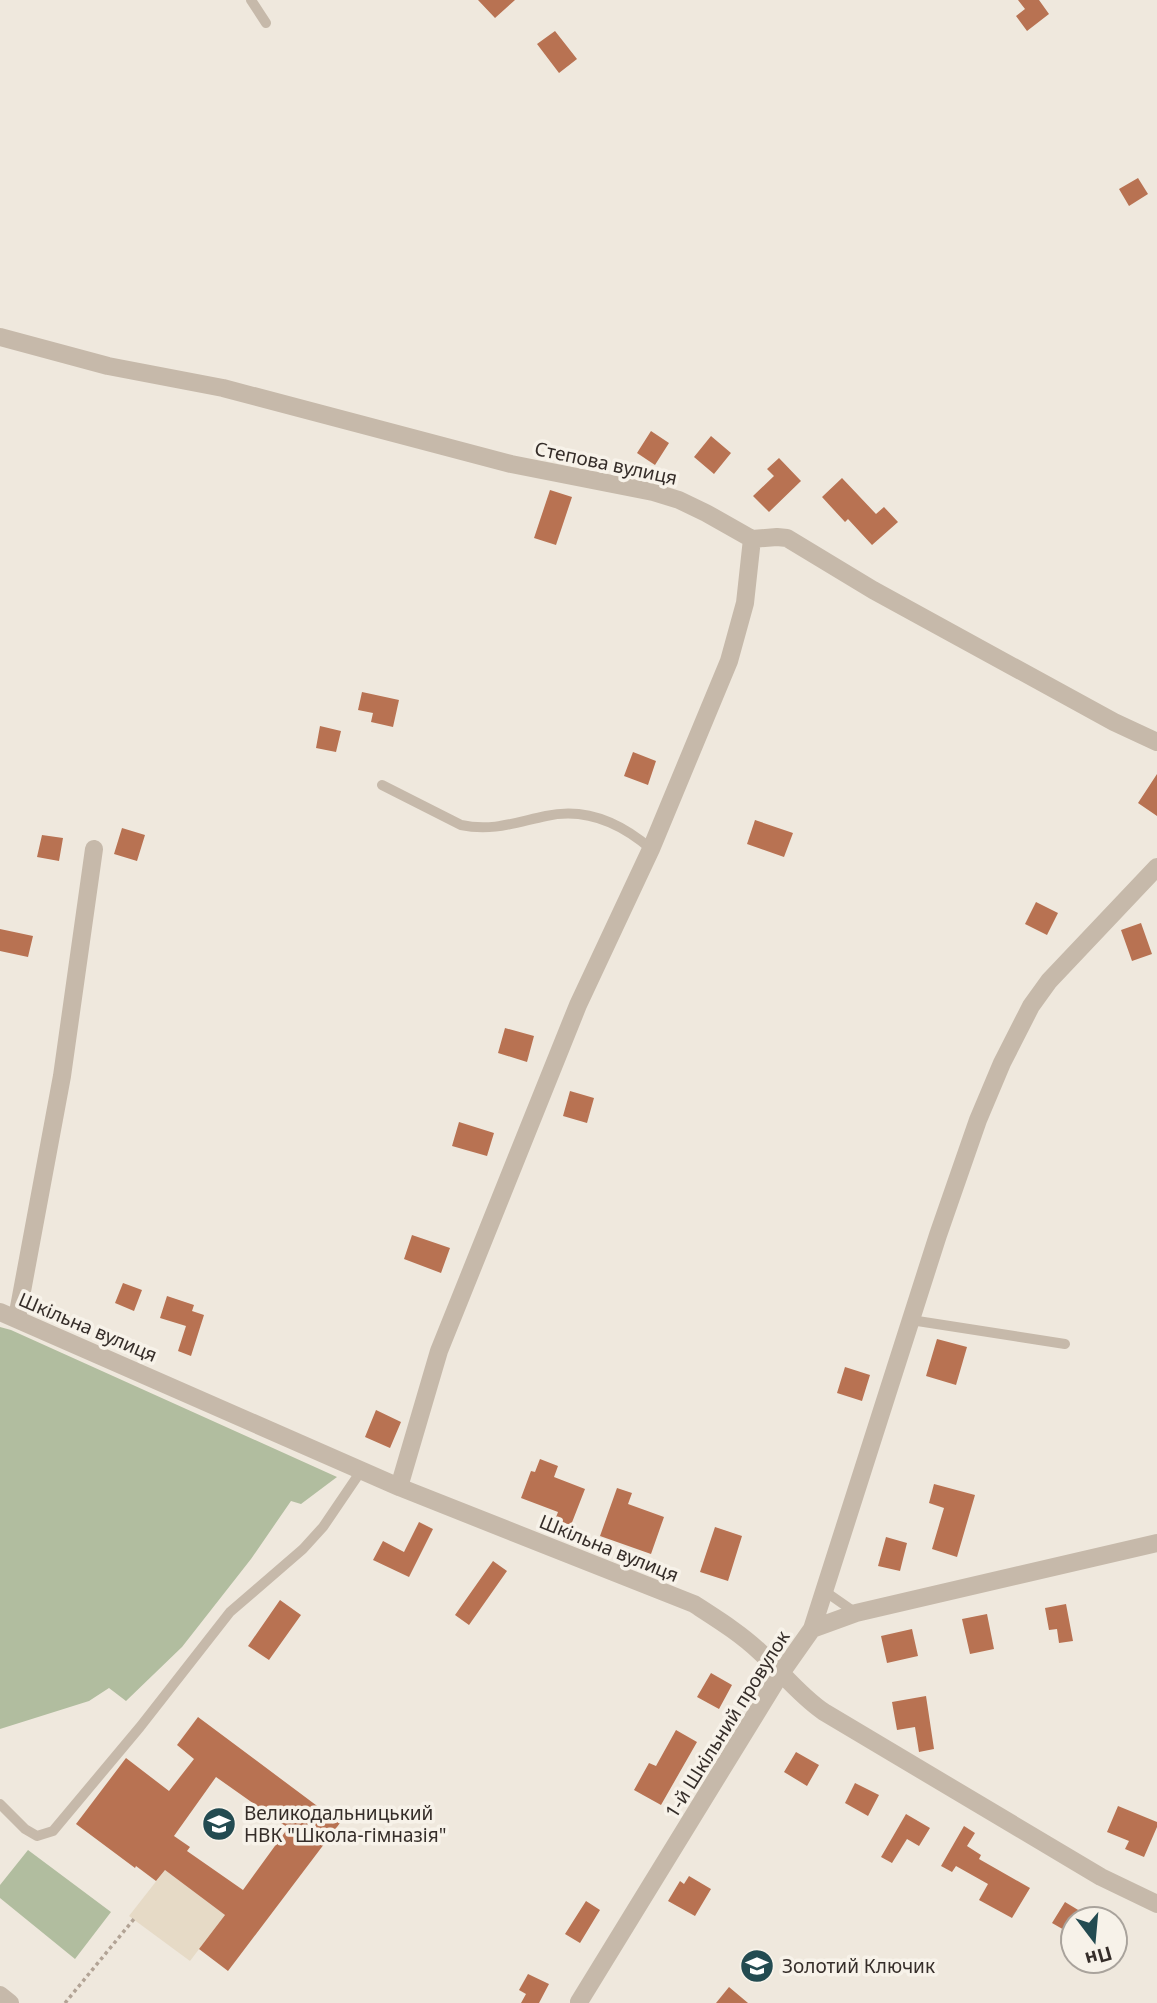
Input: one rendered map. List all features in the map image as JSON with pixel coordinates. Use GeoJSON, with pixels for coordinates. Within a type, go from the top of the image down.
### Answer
{"type":"FeatureCollection","features":[{"type":"Feature","properties":{"kind":"street","name":"Степова вулиця"},"geometry":{"type":"LineString","coordinates":[[0,337],[108,366],[223,388],[511,464],[653,492],[679,500],[752,539]]}},
{"type":"Feature","properties":{"kind":"street"},"geometry":{"type":"LineString","coordinates":[[398,1487],[439,1351],[578,1005],[651,849],[729,661],[745,603],[752,539],[787,538],[885,597],[1114,722],[1157,742]]}},
{"type":"Feature","properties":{"kind":"street"},"geometry":{"type":"LineString","coordinates":[[18,1318],[62,1076],[94,849]]}},
{"type":"Feature","properties":{"kind":"street"},"geometry":{"type":"LineString","coordinates":[[811,1629],[938,1235],[978,1120],[1016,1034],[1049,981],[1157,867]]}},
{"type":"Feature","properties":{"kind":"street","name":"Шкільна вулиця"},"geometry":{"type":"LineString","coordinates":[[0,1312],[398,1487],[694,1604],[733,1629],[781,1672],[806,1699],[824,1712],[1101,1877],[1157,1904]]}},
{"type":"Feature","properties":{"kind":"street","name":"1-й Шкільний провулок"},"geometry":{"type":"LineString","coordinates":[[579,2003],[781,1672],[811,1629],[856,1613],[1157,1543]]}},
{"type":"Feature","properties":{"kind":"street"},"geometry":{"type":"LineString","coordinates":[[0,1995],[10,2003]]}},
{"type":"Feature","properties":{"kind":"lane"},"geometry":{"type":"LineString","coordinates":[[251,0],[266,23]]}},
{"type":"Feature","properties":{"kind":"lane"},"geometry":{"type":"LineString","coordinates":[[382,785],[461,825],[490,828],[549,815],[584,815],[620,827],[651,849]]}},
{"type":"Feature","properties":{"kind":"lane"},"geometry":{"type":"LineString","coordinates":[[911,1320],[1065,1343]]}},
{"type":"Feature","properties":{"kind":"lane"},"geometry":{"type":"LineString","coordinates":[[0,1804],[25,1829],[37,1836],[53,1831],[230,1612],[303,1549],[323,1527],[361,1471]]}},
{"type":"Feature","properties":{"kind":"lane"},"geometry":{"type":"LineString","coordinates":[[824,1590],[856,1613]]}},
{"type":"Feature","properties":{"kind":"path"},"geometry":{"type":"LineString","coordinates":[[65,2003],[134,1919]]}},
{"type":"Feature","properties":{"kind":"green space"},"geometry":{"type":"Polygon","coordinates":[[[0,1327],[337,1477],[301,1504],[291,1501],[251,1559],[182,1647],[126,1701],[109,1688],[89,1701],[0,1729],[0,1327]]]}},
{"type":"Feature","properties":{"kind":"green space"},"geometry":{"type":"Polygon","coordinates":[[[28,1850],[111,1912],[75,1959],[0,1898],[0,1885],[28,1850]]]}},
{"type":"Feature","properties":{"kind":"shaded area"},"geometry":{"type":"Polygon","coordinates":[[[165,1870],[225,1915],[190,1961],[129,1916],[165,1870]]]}},
{"type":"Feature","properties":{"kind":"building"},"geometry":{"type":"Polygon","coordinates":[[[478,0],[515,0],[495,18],[478,0]]]}},
{"type":"Feature","properties":{"kind":"building"},"geometry":{"type":"Polygon","coordinates":[[[1018,0],[1039,0],[1049,14],[1027,31],[1016,16],[1025,9],[1018,0]]]}},
{"type":"Feature","properties":{"kind":"building"},"geometry":{"type":"Polygon","coordinates":[[[555,31],[577,59],[559,73],[537,44],[555,31]]]}},
{"type":"Feature","properties":{"kind":"building"},"geometry":{"type":"Polygon","coordinates":[[[1138,178],[1148,194],[1129,206],[1119,189],[1138,178]]]}},
{"type":"Feature","properties":{"kind":"building"},"geometry":{"type":"Polygon","coordinates":[[[651,431],[669,443],[655,465],[637,453],[651,431]]]}},
{"type":"Feature","properties":{"kind":"building"},"geometry":{"type":"Polygon","coordinates":[[[711,436],[731,453],[714,474],[694,457],[711,436]]]}},
{"type":"Feature","properties":{"kind":"building"},"geometry":{"type":"Polygon","coordinates":[[[779,458],[801,481],[769,512],[753,496],[774,476],[767,469],[779,458]]]}},
{"type":"Feature","properties":{"kind":"building"},"geometry":{"type":"Polygon","coordinates":[[[842,478],[876,514],[884,507],[898,522],[872,545],[848,519],[845,522],[822,497],[842,478]]]}},
{"type":"Feature","properties":{"kind":"building"},"geometry":{"type":"Polygon","coordinates":[[[550,490],[572,497],[556,545],[534,538],[550,490]]]}},
{"type":"Feature","properties":{"kind":"building"},"geometry":{"type":"Polygon","coordinates":[[[362,692],[399,700],[393,727],[371,722],[373,713],[358,710],[362,692]]]}},
{"type":"Feature","properties":{"kind":"building"},"geometry":{"type":"Polygon","coordinates":[[[320,726],[341,731],[336,752],[316,748],[320,726]]]}},
{"type":"Feature","properties":{"kind":"building"},"geometry":{"type":"Polygon","coordinates":[[[633,752],[656,761],[648,785],[624,776],[633,752]]]}},
{"type":"Feature","properties":{"kind":"building"},"geometry":{"type":"Polygon","coordinates":[[[1157,774],[1157,816],[1138,803],[1157,774]]]}},
{"type":"Feature","properties":{"kind":"building"},"geometry":{"type":"Polygon","coordinates":[[[755,820],[793,833],[784,857],[747,844],[755,820]]]}},
{"type":"Feature","properties":{"kind":"building"},"geometry":{"type":"Polygon","coordinates":[[[122,828],[145,835],[137,861],[114,854],[122,828]]]}},
{"type":"Feature","properties":{"kind":"building"},"geometry":{"type":"Polygon","coordinates":[[[42,835],[63,838],[59,861],[37,857],[42,835]]]}},
{"type":"Feature","properties":{"kind":"building"},"geometry":{"type":"Polygon","coordinates":[[[1036,902],[1058,913],[1047,935],[1025,924],[1036,902]]]}},
{"type":"Feature","properties":{"kind":"building"},"geometry":{"type":"Polygon","coordinates":[[[1141,923],[1152,954],[1132,961],[1121,930],[1141,923]]]}},
{"type":"Feature","properties":{"kind":"building"},"geometry":{"type":"Polygon","coordinates":[[[0,929],[33,936],[28,957],[0,951],[0,929]]]}},
{"type":"Feature","properties":{"kind":"building"},"geometry":{"type":"Polygon","coordinates":[[[505,1028],[534,1036],[527,1062],[498,1053],[505,1028]]]}},
{"type":"Feature","properties":{"kind":"building"},"geometry":{"type":"Polygon","coordinates":[[[570,1091],[594,1098],[587,1123],[563,1116],[570,1091]]]}},
{"type":"Feature","properties":{"kind":"building"},"geometry":{"type":"Polygon","coordinates":[[[459,1122],[494,1133],[487,1156],[452,1146],[459,1122]]]}},
{"type":"Feature","properties":{"kind":"building"},"geometry":{"type":"Polygon","coordinates":[[[412,1235],[450,1248],[441,1273],[404,1259],[412,1235]]]}},
{"type":"Feature","properties":{"kind":"building"},"geometry":{"type":"Polygon","coordinates":[[[123,1283],[142,1290],[134,1311],[115,1303],[123,1283]]]}},
{"type":"Feature","properties":{"kind":"building"},"geometry":{"type":"Polygon","coordinates":[[[167,1296],[194,1305],[192,1311],[204,1315],[191,1356],[178,1351],[186,1326],[160,1318],[167,1296]]]}},
{"type":"Feature","properties":{"kind":"building"},"geometry":{"type":"Polygon","coordinates":[[[937,1339],[967,1347],[956,1385],[926,1376],[937,1339]]]}},
{"type":"Feature","properties":{"kind":"building"},"geometry":{"type":"Polygon","coordinates":[[[845,1367],[870,1375],[862,1401],[837,1393],[845,1367]]]}},
{"type":"Feature","properties":{"kind":"building"},"geometry":{"type":"Polygon","coordinates":[[[376,1410],[401,1422],[390,1448],[365,1437],[376,1410]]]}},
{"type":"Feature","properties":{"kind":"building"},"geometry":{"type":"Polygon","coordinates":[[[540,1459],[558,1466],[554,1477],[585,1489],[571,1525],[555,1520],[558,1512],[521,1498],[531,1471],[535,1472],[540,1459]]]}},
{"type":"Feature","properties":{"kind":"building"},"geometry":{"type":"Polygon","coordinates":[[[934,1484],[975,1495],[957,1557],[932,1549],[944,1508],[929,1503],[934,1484]]]}},
{"type":"Feature","properties":{"kind":"building"},"geometry":{"type":"Polygon","coordinates":[[[617,1488],[632,1493],[628,1504],[664,1517],[651,1554],[600,1536],[617,1488]]]}},
{"type":"Feature","properties":{"kind":"building"},"geometry":{"type":"Polygon","coordinates":[[[419,1522],[433,1529],[409,1577],[373,1560],[383,1541],[404,1552],[419,1522]]]}},
{"type":"Feature","properties":{"kind":"building"},"geometry":{"type":"Polygon","coordinates":[[[715,1527],[742,1536],[728,1581],[700,1572],[715,1527]]]}},
{"type":"Feature","properties":{"kind":"building"},"geometry":{"type":"Polygon","coordinates":[[[886,1537],[907,1543],[900,1571],[878,1566],[886,1537]]]}},
{"type":"Feature","properties":{"kind":"building"},"geometry":{"type":"Polygon","coordinates":[[[493,1561],[507,1571],[469,1625],[455,1615],[493,1561]]]}},
{"type":"Feature","properties":{"kind":"building"},"geometry":{"type":"Polygon","coordinates":[[[280,1600],[301,1615],[269,1660],[248,1646],[280,1600]]]}},
{"type":"Feature","properties":{"kind":"building"},"geometry":{"type":"Polygon","coordinates":[[[1066,1604],[1073,1641],[1059,1643],[1057,1629],[1049,1630],[1045,1608],[1066,1604]]]}},
{"type":"Feature","properties":{"kind":"building"},"geometry":{"type":"Polygon","coordinates":[[[987,1614],[994,1649],[970,1654],[962,1619],[987,1614]]]}},
{"type":"Feature","properties":{"kind":"building"},"geometry":{"type":"Polygon","coordinates":[[[912,1629],[918,1656],[887,1663],[881,1636],[912,1629]]]}},
{"type":"Feature","properties":{"kind":"building"},"geometry":{"type":"Polygon","coordinates":[[[711,1673],[732,1685],[719,1709],[697,1697],[711,1673]]]}},
{"type":"Feature","properties":{"kind":"building"},"geometry":{"type":"Polygon","coordinates":[[[926,1696],[934,1749],[919,1752],[915,1727],[897,1730],[892,1702],[926,1696]]]}},
{"type":"Feature","properties":{"kind":"building"},"geometry":{"type":"Polygon","coordinates":[[[198,1717],[340,1823],[228,1971],[199,1949],[225,1915],[165,1870],[156,1881],[76,1824],[126,1758],[169,1791],[194,1759],[177,1745],[198,1717]],[[216,1777],[174,1836],[190,1847],[187,1851],[243,1890],[288,1828],[216,1777]]]}},
{"type":"Feature","properties":{"kind":"building"},"geometry":{"type":"Polygon","coordinates":[[[676,1730],[697,1742],[661,1805],[634,1790],[649,1763],[656,1766],[676,1730]]]}},
{"type":"Feature","properties":{"kind":"building"},"geometry":{"type":"Polygon","coordinates":[[[796,1752],[819,1765],[807,1786],[784,1772],[796,1752]]]}},
{"type":"Feature","properties":{"kind":"building"},"geometry":{"type":"Polygon","coordinates":[[[855,1783],[879,1795],[868,1816],[845,1803],[855,1783]]]}},
{"type":"Feature","properties":{"kind":"building"},"geometry":{"type":"Polygon","coordinates":[[[1118,1806],[1157,1822],[1144,1857],[1125,1849],[1129,1841],[1107,1832],[1118,1806]]]}},
{"type":"Feature","properties":{"kind":"building"},"geometry":{"type":"Polygon","coordinates":[[[906,1814],[930,1828],[919,1846],[907,1839],[892,1863],[881,1857],[906,1814]]]}},
{"type":"Feature","properties":{"kind":"building"},"geometry":{"type":"Polygon","coordinates":[[[964,1826],[975,1833],[967,1846],[981,1855],[979,1859],[1030,1888],[1012,1918],[979,1900],[988,1884],[956,1866],[952,1872],[941,1866],[964,1826]]]}},
{"type":"Feature","properties":{"kind":"building"},"geometry":{"type":"Polygon","coordinates":[[[689,1876],[711,1889],[695,1916],[668,1901],[680,1881],[684,1884],[689,1876]]]}},
{"type":"Feature","properties":{"kind":"building"},"geometry":{"type":"Polygon","coordinates":[[[586,1901],[600,1910],[580,1943],[565,1934],[586,1901]]]}},
{"type":"Feature","properties":{"kind":"building"},"geometry":{"type":"Polygon","coordinates":[[[1059,1912],[1059,1927],[1052,1923],[1059,1912]]]}},
{"type":"Feature","properties":{"kind":"building"},"geometry":{"type":"Polygon","coordinates":[[[528,1974],[549,1984],[539,2003],[521,2003],[526,1994],[519,1990],[528,1974]]]}},
{"type":"Feature","properties":{"kind":"building"},"geometry":{"type":"Polygon","coordinates":[[[729,1987],[748,2003],[716,2003],[729,1987]]]}},
{"type":"Feature","properties":{"kind":"place","name":"Великодальницький НВК \"Школа-гімназія\""},"geometry":{"type":"Point","coordinates":[219,1824]}},
{"type":"Feature","properties":{"kind":"place","name":"Золотий Ключик"},"geometry":{"type":"Point","coordinates":[757,1966]}}]}
